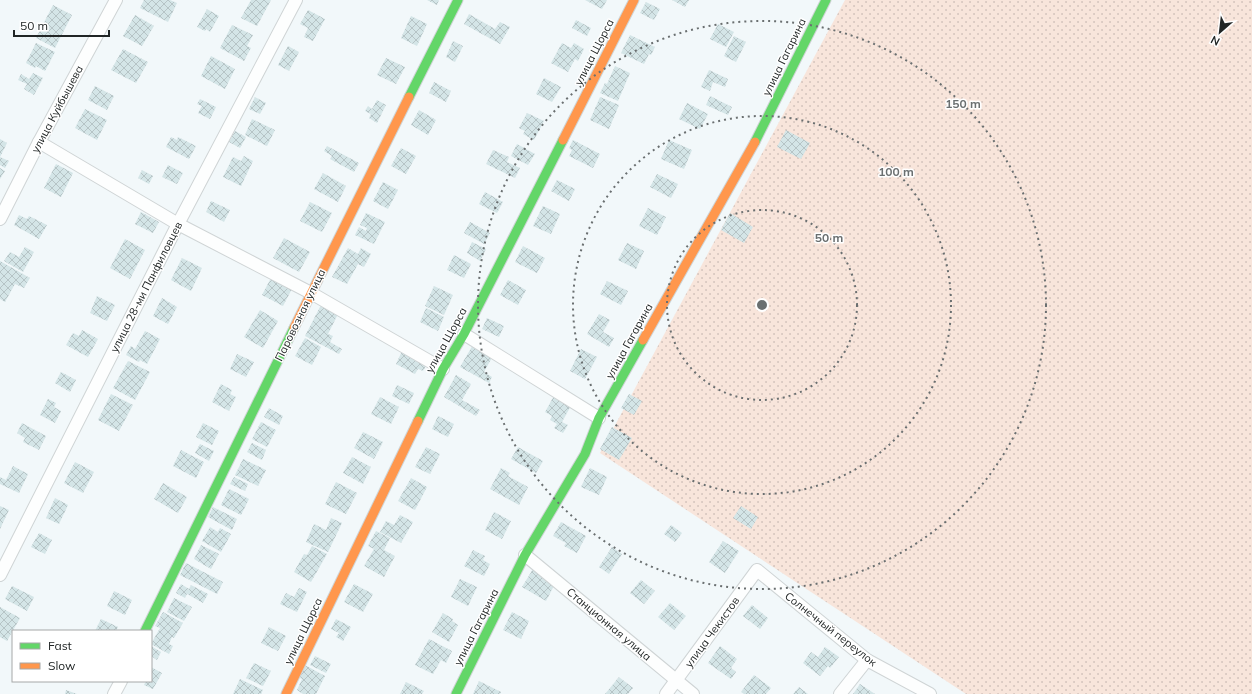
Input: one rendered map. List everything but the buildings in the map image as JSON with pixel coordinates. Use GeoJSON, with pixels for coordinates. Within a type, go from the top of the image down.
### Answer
{"type":"FeatureCollection","features":[{"type":"Feature","properties":{"kind":"street","name":"улица Куйбышева"},"geometry":{"type":"LineString","coordinates":[[0,219],[39,142],[116,0]]}},
{"type":"Feature","properties":{"kind":"street","name":"улица 28-ми Панфиловцев"},"geometry":{"type":"LineString","coordinates":[[0,575],[178,224],[296,0]]}},
{"type":"Feature","properties":{"kind":"street","name":"Паровозная улица"},"geometry":{"type":"LineString","coordinates":[[145,630],[311,293],[458,0]]}},
{"type":"Feature","properties":{"kind":"street","name":"улица Щорса"},"geometry":{"type":"LineString","coordinates":[[286,694],[443,369],[464,334],[634,0]]}},
{"type":"Feature","properties":{"kind":"street","name":"улица Гагарина"},"geometry":{"type":"LineString","coordinates":[[456,694],[525,555],[585,454],[599,418],[764,126],[826,0]]}},
{"type":"Feature","properties":{"kind":"street"},"geometry":{"type":"LineString","coordinates":[[39,142],[178,224],[311,293],[443,369]]}},
{"type":"Feature","properties":{"kind":"street"},"geometry":{"type":"LineString","coordinates":[[464,334],[599,418]]}},
{"type":"Feature","properties":{"kind":"street","name":"Станционная улица"},"geometry":{"type":"LineString","coordinates":[[525,555],[693,694]]}},
{"type":"Feature","properties":{"kind":"street","name":"улица Чекистов"},"geometry":{"type":"LineString","coordinates":[[666,694],[757,570]]}},
{"type":"Feature","properties":{"kind":"street","name":"Солнечный переулок"},"geometry":{"type":"LineString","coordinates":[[757,570],[867,660],[930,694]]}},
{"type":"Feature","properties":{"kind":"street"},"geometry":{"type":"LineString","coordinates":[[840,694],[867,660]]}},
{"type":"Feature","properties":{"kind":"street"},"geometry":{"type":"LineString","coordinates":[[114,694],[120,682]]}},
{"type":"Feature","properties":{"kind":"shaded area"},"geometry":{"type":"Polygon","coordinates":[[[845,0],[1252,0],[1252,694],[966,694],[600,453],[845,0]]]}},
{"type":"Feature","properties":{"kind":"traffic: fast"},"geometry":{"type":"LineString","coordinates":[[409,97],[458,0]]}},
{"type":"Feature","properties":{"kind":"traffic: fast"},"geometry":{"type":"LineString","coordinates":[[755,142],[826,0]]}},
{"type":"Feature","properties":{"kind":"traffic: fast"},"geometry":{"type":"LineString","coordinates":[[418,421],[443,369],[464,334],[563,140]]}},
{"type":"Feature","properties":{"kind":"traffic: fast"},"geometry":{"type":"LineString","coordinates":[[145,630],[294,328]]}},
{"type":"Feature","properties":{"kind":"traffic: fast"},"geometry":{"type":"LineString","coordinates":[[456,694],[525,555],[585,454],[599,418],[643,340]]}},
{"type":"Feature","properties":{"kind":"traffic: slow"},"geometry":{"type":"LineString","coordinates":[[563,140],[634,0]]}},
{"type":"Feature","properties":{"kind":"traffic: slow"},"geometry":{"type":"LineString","coordinates":[[294,328],[409,97]]}},
{"type":"Feature","properties":{"kind":"traffic: slow"},"geometry":{"type":"LineString","coordinates":[[643,340],[755,142]]}},
{"type":"Feature","properties":{"kind":"traffic: slow"},"geometry":{"type":"LineString","coordinates":[[286,694],[418,421]]}}]}
